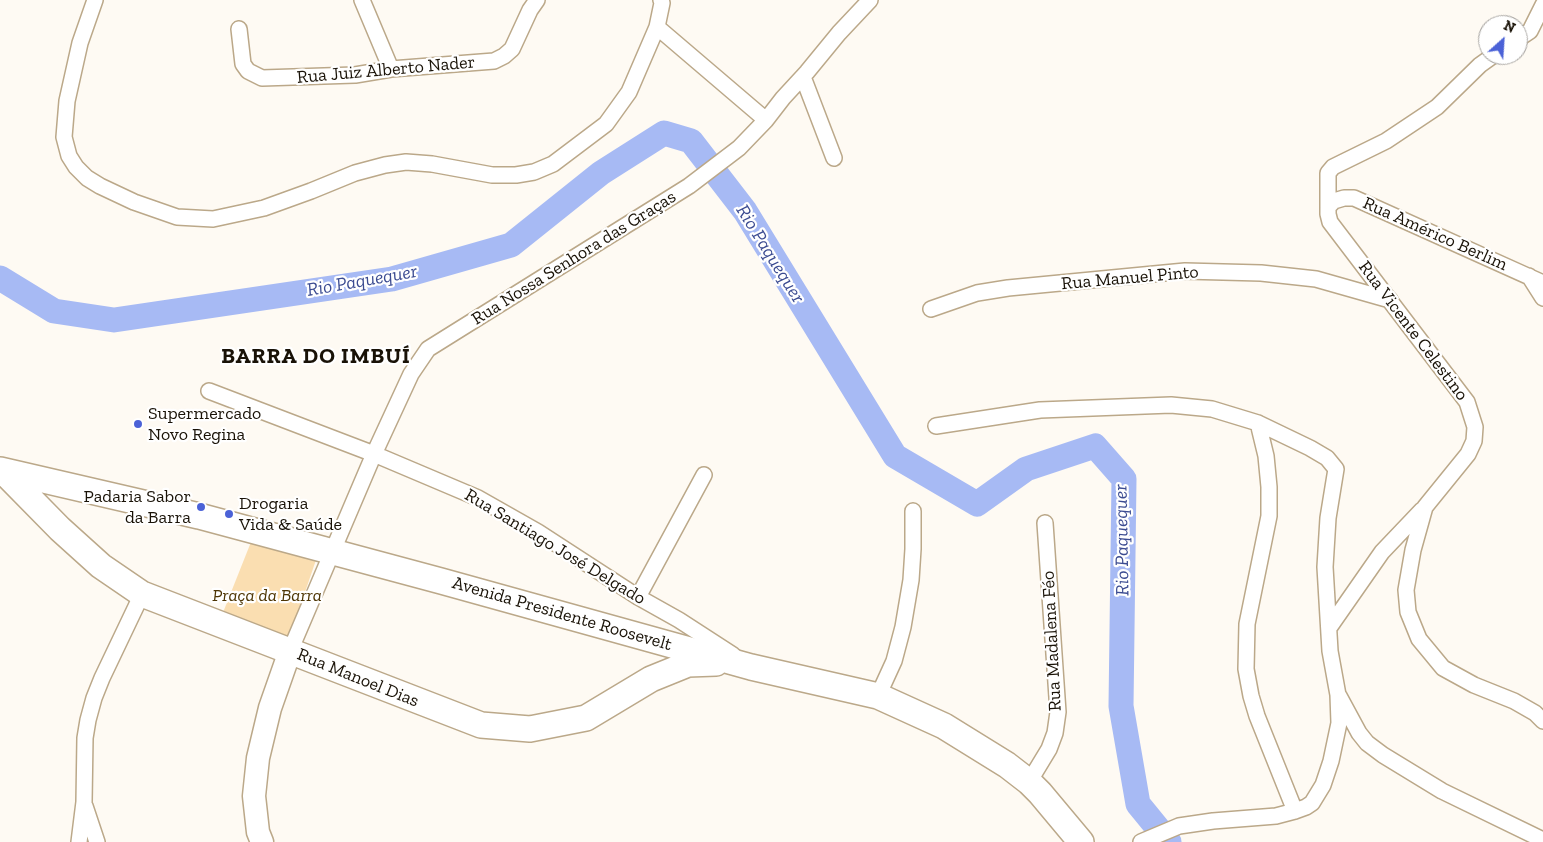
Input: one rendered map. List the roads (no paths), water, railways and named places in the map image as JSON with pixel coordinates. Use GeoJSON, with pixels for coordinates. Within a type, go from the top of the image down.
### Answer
{"type":"FeatureCollection","features":[{"type":"Feature","properties":{"kind":"main road","name":"Avenida Presidente Roosevelt"},"geometry":{"type":"LineString","coordinates":[[1,474],[80,489],[199,516],[752,667],[878,696],[944,726],[984,750],[1029,782],[1081,842]]}},
{"type":"Feature","properties":{"kind":"main road","name":"Rua Manoel Dias"},"geometry":{"type":"LineString","coordinates":[[1,474],[101,566],[142,594],[481,725],[530,729],[586,718],[652,679],[688,664],[714,663],[752,667]]}},
{"type":"Feature","properties":{"kind":"main road"},"geometry":{"type":"LineString","coordinates":[[60,529],[48,507],[49,500],[60,490],[80,489]]}},
{"type":"Feature","properties":{"kind":"main road"},"geometry":{"type":"LineString","coordinates":[[647,638],[665,649],[670,655],[669,662],[665,668],[652,679]]}},
{"type":"Feature","properties":{"kind":"main road"},"geometry":{"type":"LineString","coordinates":[[262,842],[258,832],[254,796],[258,758],[270,708],[290,651]]}},
{"type":"Feature","properties":{"kind":"street"},"geometry":{"type":"LineString","coordinates":[[95,0],[80,43],[67,101],[64,137],[69,156],[76,167],[87,178],[134,202],[177,217],[213,219],[264,208],[355,173],[385,165],[406,162],[492,174],[516,175],[534,172],[553,164],[606,124],[630,92],[657,27],[661,0]]}},
{"type":"Feature","properties":{"kind":"street"},"geometry":{"type":"LineString","coordinates":[[362,0],[368,9],[391,69]]}},
{"type":"Feature","properties":{"kind":"street","name":"Rua Juiz Alberto Nader"},"geometry":{"type":"LineString","coordinates":[[239,28],[243,64],[248,71],[262,78],[355,75],[391,69],[494,61],[512,49],[530,10],[537,0]]}},
{"type":"Feature","properties":{"kind":"street","name":"Rua Nossa Senhora das Graças"},"geometry":{"type":"LineString","coordinates":[[290,651],[374,454],[411,374],[428,349],[689,186],[739,148],[766,120],[839,33],[870,0]]}},
{"type":"Feature","properties":{"kind":"street"},"geometry":{"type":"LineString","coordinates":[[1528,32],[1543,5]]}},
{"type":"Feature","properties":{"kind":"street"},"geometry":{"type":"LineString","coordinates":[[657,27],[766,120]]}},
{"type":"Feature","properties":{"kind":"street","name":"Rua Vicente Celestino"},"geometry":{"type":"LineString","coordinates":[[1329,628],[1382,552],[1425,507],[1468,454],[1474,441],[1475,427],[1467,402],[1330,222],[1328,214],[1328,173],[1333,167],[1386,141],[1437,107],[1480,65]]}},
{"type":"Feature","properties":{"kind":"street"},"geometry":{"type":"LineString","coordinates":[[803,77],[834,158]]}},
{"type":"Feature","properties":{"kind":"street","name":"Rua Américo Berlim"},"geometry":{"type":"LineString","coordinates":[[1328,207],[1334,201],[1354,198],[1536,280]]}},
{"type":"Feature","properties":{"kind":"street","name":"Rua Manuel Pinto"},"geometry":{"type":"LineString","coordinates":[[931,309],[977,293],[1008,288],[1185,270],[1261,273],[1316,279],[1390,300]]}},
{"type":"Feature","properties":{"kind":"street"},"geometry":{"type":"LineString","coordinates":[[1536,280],[1543,298]]}},
{"type":"Feature","properties":{"kind":"street","name":"Rua Santiago José Delgado"},"geometry":{"type":"LineString","coordinates":[[210,391],[374,454],[456,488],[500,510],[752,667]]}},
{"type":"Feature","properties":{"kind":"street"},"geometry":{"type":"LineString","coordinates":[[936,426],[1040,410],[1171,405],[1212,409],[1258,423],[1328,458],[1336,469],[1328,518],[1325,567],[1330,651],[1338,695],[1339,723],[1328,772],[1323,784],[1312,803],[1295,811],[1276,816],[1192,824],[1169,830],[1141,842]]}},
{"type":"Feature","properties":{"kind":"street"},"geometry":{"type":"LineString","coordinates":[[1258,423],[1266,456],[1269,516],[1248,624],[1246,669],[1257,716],[1295,811]]}},
{"type":"Feature","properties":{"kind":"street"},"geometry":{"type":"LineString","coordinates":[[638,597],[704,475]]}},
{"type":"Feature","properties":{"kind":"street","name":"Rua Vicente Celestino"},"geometry":{"type":"LineString","coordinates":[[1425,507],[1413,550],[1406,590],[1408,612],[1419,639],[1443,668],[1474,685],[1514,701],[1543,721]]}},
{"type":"Feature","properties":{"kind":"street"},"geometry":{"type":"LineString","coordinates":[[878,696],[894,661],[903,627],[911,580],[913,511]]}},
{"type":"Feature","properties":{"kind":"street","name":"Rua Madalena Féo"},"geometry":{"type":"LineString","coordinates":[[1029,782],[1049,750],[1055,733],[1058,712],[1045,524]]}},
{"type":"Feature","properties":{"kind":"street"},"geometry":{"type":"LineString","coordinates":[[79,842],[84,802],[85,738],[94,698],[142,594]]}},
{"type":"Feature","properties":{"kind":"street"},"geometry":{"type":"LineString","coordinates":[[1338,695],[1363,738],[1383,755],[1442,791],[1543,840]]}},
{"type":"Feature","properties":{"kind":"street"},"geometry":{"type":"LineString","coordinates":[[84,802],[98,842]]}},
{"type":"Feature","properties":{"kind":"waterway","name":"Rio Paquequer"},"geometry":{"type":"LineString","coordinates":[[0,278],[54,311],[114,320],[392,279],[511,245],[601,173],[664,133],[691,141],[745,211],[895,456],[977,504],[1026,469],[1095,446],[1124,479],[1121,706],[1138,804],[1169,842]]}},
{"type":"Feature","properties":{"kind":"place","name":"Supermercado Novo Regina"},"geometry":{"type":"Point","coordinates":[138,424]}},
{"type":"Feature","properties":{"kind":"place","name":"Padaria Sabor da Barra"},"geometry":{"type":"Point","coordinates":[201,507]}},
{"type":"Feature","properties":{"kind":"place","name":"Drogaria Vida & Saúde"},"geometry":{"type":"Point","coordinates":[229,514]}},
{"type":"Feature","properties":{"kind":"district","name":"BARRA DO IMBUÍ"},"geometry":{"type":"Point","coordinates":[316,357]}},
{"type":"Feature","properties":{"kind":"park label","name":"Praça da Barra"},"geometry":{"type":"Point","coordinates":[267,596]}}]}
